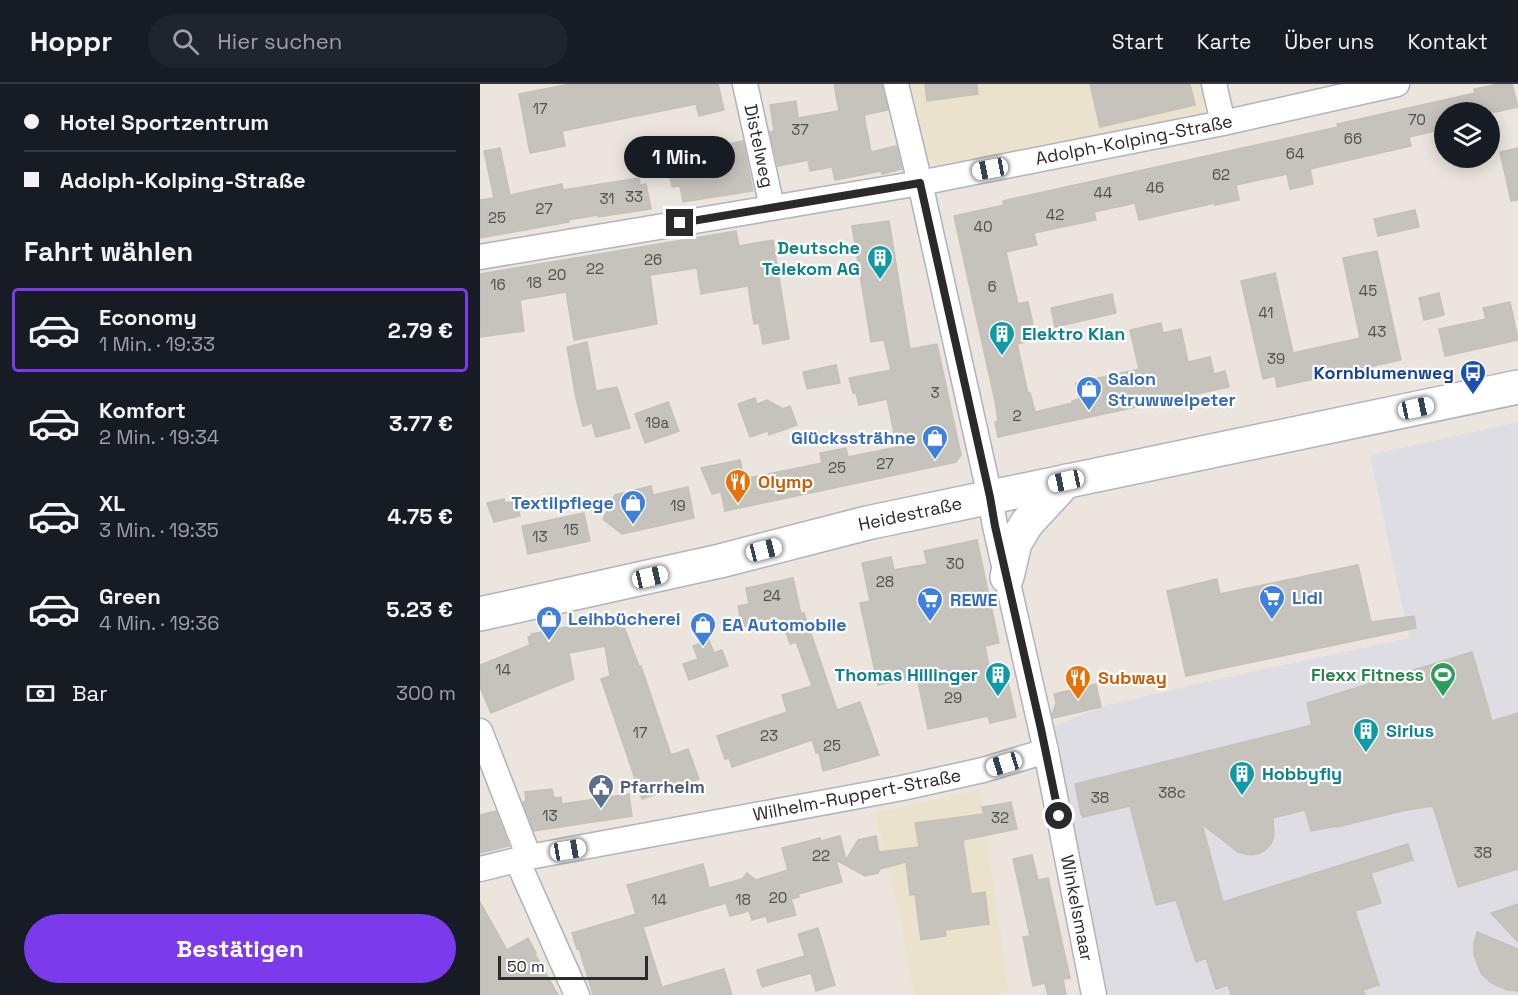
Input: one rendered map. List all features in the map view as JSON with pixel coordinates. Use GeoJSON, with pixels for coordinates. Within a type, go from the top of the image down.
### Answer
{"type":"FeatureCollection","features":[{"type":"Feature","properties":{"kind":"main road","name":"Heidestraße"},"geometry":{"type":"LineString","coordinates":[[480,614],[720,561],[867,523],[1518,387]]}},
{"type":"Feature","properties":{"kind":"main road"},"geometry":{"type":"LineString","coordinates":[[1007,577],[1015,543],[1027,523],[1066,481]]}},
{"type":"Feature","properties":{"kind":"street","name":"Distelweg"},"geometry":{"type":"LineString","coordinates":[[745,84],[772,207]]}},
{"type":"Feature","properties":{"kind":"street"},"geometry":{"type":"LineString","coordinates":[[896,84],[1046,751]]}},
{"type":"Feature","properties":{"kind":"street"},"geometry":{"type":"LineString","coordinates":[[1214,84],[1223,123]]}},
{"type":"Feature","properties":{"kind":"street","name":"Adolph-Kolping-Straße"},"geometry":{"type":"LineString","coordinates":[[480,257],[920,183],[1223,123],[1397,84]]}},
{"type":"Feature","properties":{"kind":"street"},"geometry":{"type":"LineString","coordinates":[[480,731],[523,859],[577,995]]}},
{"type":"Feature","properties":{"kind":"street","name":"Wilhelm-Ruppert-Straße"},"geometry":{"type":"LineString","coordinates":[[480,868],[903,788],[983,770],[1046,751]]}},
{"type":"Feature","properties":{"kind":"street","name":"Winkelsmaar"},"geometry":{"type":"LineString","coordinates":[[1046,751],[1094,995]]}},
{"type":"Feature","properties":{"kind":"shaded area"},"geometry":{"type":"Polygon","coordinates":[[[910,84],[1202,84],[1207,105],[1198,118],[940,166],[926,157],[910,84]]]}},
{"type":"Feature","properties":{"kind":"shaded area"},"geometry":{"type":"Polygon","coordinates":[[[1518,422],[1518,995],[1107,995],[1054,726],[1108,705],[1409,638],[1370,455],[1518,422]]]}},
{"type":"Feature","properties":{"kind":"shaded area"},"geometry":{"type":"Polygon","coordinates":[[[980,789],[1009,991],[992,995],[914,995],[899,912],[875,813],[980,789]]]}},
{"type":"Feature","properties":{"kind":"building"},"geometry":{"type":"Polygon","coordinates":[[[570,84],[718,84],[724,110],[699,116],[696,104],[562,131],[565,146],[530,153],[519,94],[570,84]]]}},
{"type":"Feature","properties":{"kind":"building"},"geometry":{"type":"Polygon","coordinates":[[[834,84],[882,84],[888,110],[864,115],[871,152],[896,146],[902,169],[835,180],[832,167],[810,171],[808,160],[778,166],[770,132],[774,131],[770,105],[796,101],[798,118],[839,111],[834,84]]]}},
{"type":"Feature","properties":{"kind":"building"},"geometry":{"type":"Polygon","coordinates":[[[925,84],[977,84],[978,94],[927,101],[925,84]]]}},
{"type":"Feature","properties":{"kind":"building"},"geometry":{"type":"Polygon","coordinates":[[[1090,84],[1190,84],[1195,105],[1100,127],[1090,84]]]}},
{"type":"Feature","properties":{"kind":"building"},"geometry":{"type":"Polygon","coordinates":[[[1512,84],[1518,107],[1500,111],[1500,102],[1435,102],[1475,93],[1474,89],[1512,84]]]}},
{"type":"Feature","properties":{"kind":"building"},"geometry":{"type":"Polygon","coordinates":[[[1434,102],[1434,131],[1409,137],[1411,146],[1310,169],[1313,184],[1290,189],[1287,174],[1236,185],[1239,200],[1139,220],[1135,203],[1094,212],[1096,220],[1034,233],[1037,245],[1006,252],[1018,304],[1028,302],[1033,324],[1022,326],[1026,342],[1017,344],[1028,393],[1030,393],[1035,412],[1072,403],[1079,399],[1076,383],[1139,369],[1130,330],[1161,323],[1163,333],[1181,329],[1188,362],[1210,357],[1214,374],[1225,371],[1229,387],[998,437],[995,401],[954,216],[1004,205],[1003,201],[1011,199],[1338,127],[1337,124],[1434,102]]]}},
{"type":"Feature","properties":{"kind":"building"},"geometry":{"type":"Polygon","coordinates":[[[743,141],[753,191],[683,202],[680,186],[672,187],[669,172],[723,161],[720,145],[743,141]]]}},
{"type":"Feature","properties":{"kind":"building"},"geometry":{"type":"Polygon","coordinates":[[[500,148],[510,195],[562,184],[563,190],[639,178],[640,185],[646,184],[651,209],[568,220],[569,222],[480,238],[480,200],[494,198],[484,151],[500,148]]]}},
{"type":"Feature","properties":{"kind":"building"},"geometry":{"type":"Polygon","coordinates":[[[1518,148],[1518,200],[1511,201],[1500,152],[1518,148]]]}},
{"type":"Feature","properties":{"kind":"building"},"geometry":{"type":"Polygon","coordinates":[[[1415,210],[1419,227],[1378,236],[1374,219],[1415,210]]]}},
{"type":"Feature","properties":{"kind":"building"},"geometry":{"type":"Polygon","coordinates":[[[889,221],[910,349],[937,344],[961,455],[956,462],[725,511],[721,492],[712,494],[701,468],[740,460],[744,479],[822,463],[820,453],[846,448],[848,457],[897,447],[887,399],[859,405],[849,378],[891,370],[884,340],[871,342],[852,226],[889,221]]]}},
{"type":"Feature","properties":{"kind":"building"},"geometry":{"type":"Polygon","coordinates":[[[736,231],[739,246],[773,240],[789,339],[763,344],[759,323],[754,324],[748,286],[701,294],[697,268],[650,275],[657,324],[574,340],[566,292],[520,300],[524,331],[480,337],[480,274],[736,231]]]}},
{"type":"Feature","properties":{"kind":"building"},"geometry":{"type":"Polygon","coordinates":[[[1377,251],[1401,360],[1277,387],[1275,376],[1263,379],[1241,281],[1275,273],[1293,353],[1360,338],[1343,258],[1377,251]]]}},
{"type":"Feature","properties":{"kind":"building"},"geometry":{"type":"Polygon","coordinates":[[[1439,293],[1444,315],[1424,320],[1419,298],[1439,293]]]}},
{"type":"Feature","properties":{"kind":"building"},"geometry":{"type":"Polygon","coordinates":[[[1112,294],[1116,313],[1055,327],[1051,308],[1112,294]]]}},
{"type":"Feature","properties":{"kind":"building"},"geometry":{"type":"Polygon","coordinates":[[[1510,302],[1518,340],[1445,356],[1439,329],[1486,319],[1483,308],[1510,302]]]}},
{"type":"Feature","properties":{"kind":"building"},"geometry":{"type":"Polygon","coordinates":[[[587,342],[596,391],[617,387],[630,428],[596,437],[592,423],[583,426],[567,347],[587,342]]]}},
{"type":"Feature","properties":{"kind":"building"},"geometry":{"type":"Polygon","coordinates":[[[836,365],[840,383],[807,389],[803,372],[836,365]]]}},
{"type":"Feature","properties":{"kind":"building"},"geometry":{"type":"Polygon","coordinates":[[[755,398],[757,404],[767,400],[783,409],[790,406],[797,425],[769,435],[768,431],[750,437],[738,404],[755,398]]]}},
{"type":"Feature","properties":{"kind":"building"},"geometry":{"type":"Polygon","coordinates":[[[668,402],[679,431],[645,443],[635,414],[668,402]]]}},
{"type":"Feature","properties":{"kind":"building"},"geometry":{"type":"Polygon","coordinates":[[[651,486],[653,495],[688,487],[694,518],[622,534],[603,519],[615,495],[651,486]]]}},
{"type":"Feature","properties":{"kind":"building"},"geometry":{"type":"Polygon","coordinates":[[[504,499],[505,503],[516,501],[520,516],[494,522],[487,503],[504,499]]]}},
{"type":"Feature","properties":{"kind":"building"},"geometry":{"type":"Polygon","coordinates":[[[584,513],[590,541],[528,554],[522,526],[584,513]]]}},
{"type":"Feature","properties":{"kind":"building"},"geometry":{"type":"Polygon","coordinates":[[[977,540],[999,643],[985,646],[991,677],[1006,674],[1016,717],[990,723],[988,716],[928,729],[917,677],[878,685],[860,603],[870,601],[862,563],[891,557],[894,570],[927,564],[924,551],[977,540]]]}},
{"type":"Feature","properties":{"kind":"building","name":"Lidl"},"geometry":{"type":"Polygon","coordinates":[[[1358,565],[1371,622],[1414,616],[1416,628],[1186,676],[1167,591],[1217,579],[1220,594],[1358,565]]]}},
{"type":"Feature","properties":{"kind":"building"},"geometry":{"type":"Polygon","coordinates":[[[793,578],[801,614],[804,613],[837,710],[860,702],[879,755],[823,771],[819,753],[816,753],[812,740],[732,767],[729,758],[725,759],[717,736],[787,712],[782,695],[812,686],[796,642],[790,644],[781,618],[742,627],[738,606],[749,604],[746,588],[793,578]]]}},
{"type":"Feature","properties":{"kind":"building"},"geometry":{"type":"Polygon","coordinates":[[[621,619],[639,666],[641,666],[671,755],[688,749],[699,779],[642,799],[601,679],[610,676],[605,646],[569,653],[574,679],[491,713],[480,687],[480,665],[530,645],[528,637],[532,636],[531,634],[582,624],[583,628],[621,619]]]}},
{"type":"Feature","properties":{"kind":"building"},"geometry":{"type":"Polygon","coordinates":[[[709,640],[714,653],[722,650],[728,666],[689,680],[683,664],[698,659],[693,646],[709,640]]]}},
{"type":"Feature","properties":{"kind":"building"},"geometry":{"type":"Polygon","coordinates":[[[1472,652],[1492,721],[1518,713],[1518,869],[1458,887],[1433,806],[1311,831],[1305,810],[1273,818],[1274,836],[1271,844],[1258,854],[1250,855],[1238,852],[1202,824],[1223,902],[1408,844],[1413,860],[1371,873],[1381,903],[1355,911],[1379,985],[1363,990],[1365,995],[1231,995],[1228,985],[1216,989],[1206,958],[1196,962],[1176,900],[1156,905],[1130,806],[1083,817],[1081,814],[1075,784],[1312,725],[1307,703],[1472,652]]]}},
{"type":"Feature","properties":{"kind":"building","name":"Subway"},"geometry":{"type":"Polygon","coordinates":[[[1096,684],[1101,707],[1053,718],[1056,703],[1054,694],[1096,684]]]}},
{"type":"Feature","properties":{"kind":"building"},"geometry":{"type":"Polygon","coordinates":[[[552,789],[554,798],[561,797],[562,804],[629,794],[632,816],[534,831],[523,802],[526,801],[525,792],[552,789]]]}},
{"type":"Feature","properties":{"kind":"building"},"geometry":{"type":"Polygon","coordinates":[[[1011,802],[1017,829],[963,840],[971,894],[985,892],[989,924],[945,930],[946,936],[921,940],[915,894],[910,895],[906,862],[865,876],[836,860],[842,882],[798,894],[799,897],[791,899],[796,915],[768,922],[766,916],[752,920],[749,911],[730,916],[726,903],[643,927],[662,987],[724,969],[732,995],[593,995],[579,948],[577,949],[572,933],[636,914],[627,885],[703,864],[709,888],[742,879],[747,873],[756,880],[788,870],[782,848],[820,838],[821,841],[840,836],[846,860],[858,840],[876,836],[879,852],[919,847],[915,823],[984,814],[982,807],[1011,802]]]}},
{"type":"Feature","properties":{"kind":"building"},"geometry":{"type":"Polygon","coordinates":[[[496,811],[509,846],[480,853],[480,815],[496,811]]]}},
{"type":"Feature","properties":{"kind":"building"},"geometry":{"type":"Polygon","coordinates":[[[1032,855],[1038,880],[1048,878],[1070,978],[1063,979],[1066,995],[1048,995],[1045,983],[1033,986],[1023,937],[1030,936],[1013,859],[1032,855]]]}},
{"type":"Feature","properties":{"kind":"building"},"geometry":{"type":"Polygon","coordinates":[[[480,902],[507,950],[528,938],[558,995],[480,995],[480,902]]]}},
{"type":"Feature","properties":{"kind":"building"},"geometry":{"type":"Polygon","coordinates":[[[1518,904],[1518,942],[1491,913],[1518,904]]]}},
{"type":"Feature","properties":{"kind":"building"},"geometry":{"type":"Polygon","coordinates":[[[818,928],[835,985],[816,991],[811,973],[762,987],[757,970],[805,956],[798,934],[818,928]]]}},
{"type":"Feature","properties":{"kind":"building"},"geometry":{"type":"Polygon","coordinates":[[[1477,932],[1518,949],[1518,991],[1496,985],[1481,973],[1474,955],[1477,932]]]}},
{"type":"Feature","properties":{"kind":"place","name":"Deutsche Telekom AG"},"geometry":{"type":"Point","coordinates":[880,281]}},
{"type":"Feature","properties":{"kind":"place","name":"Elektro Klan"},"geometry":{"type":"Point","coordinates":[1002,357]}},
{"type":"Feature","properties":{"kind":"place","name":"Kornblumenweg"},"geometry":{"type":"Point","coordinates":[1473,396]}},
{"type":"Feature","properties":{"kind":"place","name":"Salon Struwwelpeter"},"geometry":{"type":"Point","coordinates":[1089,412]}},
{"type":"Feature","properties":{"kind":"place","name":"Glückssträhne"},"geometry":{"type":"Point","coordinates":[935,461]}},
{"type":"Feature","properties":{"kind":"place","name":"Olymp"},"geometry":{"type":"Point","coordinates":[738,505]}},
{"type":"Feature","properties":{"kind":"place","name":"Textilpflege"},"geometry":{"type":"Point","coordinates":[633,526]}},
{"type":"Feature","properties":{"kind":"place","name":"Lidl"},"geometry":{"type":"Point","coordinates":[1272,621]}},
{"type":"Feature","properties":{"kind":"place","name":"REWE"},"geometry":{"type":"Point","coordinates":[930,623]}},
{"type":"Feature","properties":{"kind":"place","name":"Leihbücherei"},"geometry":{"type":"Point","coordinates":[549,642]}},
{"type":"Feature","properties":{"kind":"place","name":"EA Automobile"},"geometry":{"type":"Point","coordinates":[703,648]}},
{"type":"Feature","properties":{"kind":"place","name":"Thomas Hillinger"},"geometry":{"type":"Point","coordinates":[998,698]}},
{"type":"Feature","properties":{"kind":"place","name":"Flexx Fitness"},"geometry":{"type":"Point","coordinates":[1443,698]}},
{"type":"Feature","properties":{"kind":"place","name":"Subway"},"geometry":{"type":"Point","coordinates":[1078,701]}},
{"type":"Feature","properties":{"kind":"place","name":"Sirius"},"geometry":{"type":"Point","coordinates":[1366,754]}},
{"type":"Feature","properties":{"kind":"place","name":"Hobbyfly"},"geometry":{"type":"Point","coordinates":[1242,797]}},
{"type":"Feature","properties":{"kind":"place","name":"Pfarrheim"},"geometry":{"type":"Point","coordinates":[601,810]}},
{"type":"Feature","properties":{"kind":"route"},"geometry":{"type":"LineString","coordinates":[[680,223],[920,183],[1059,816]]}}]}
